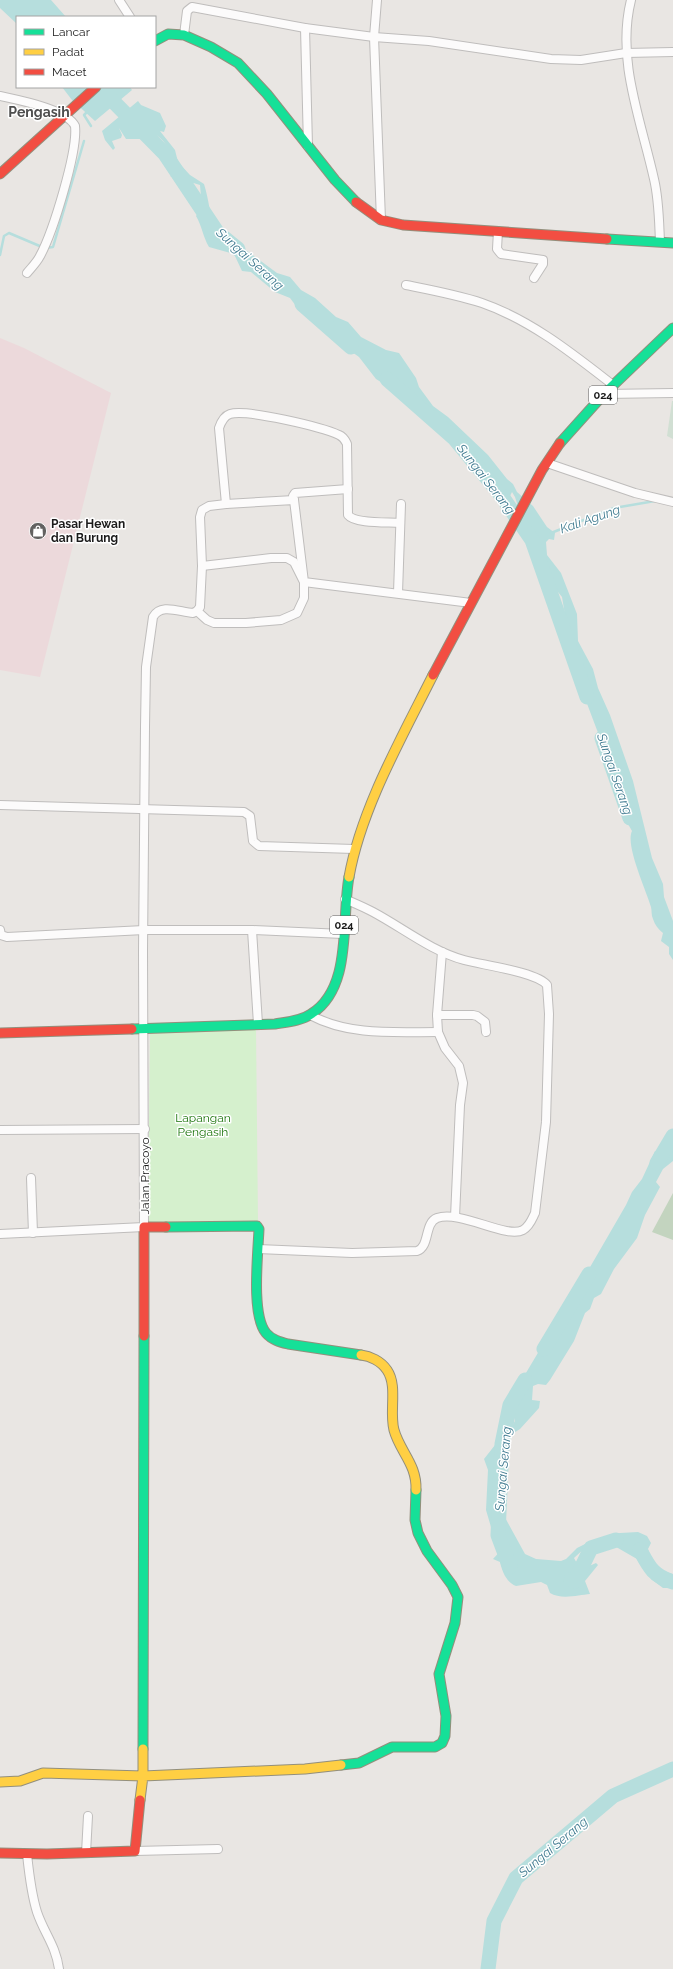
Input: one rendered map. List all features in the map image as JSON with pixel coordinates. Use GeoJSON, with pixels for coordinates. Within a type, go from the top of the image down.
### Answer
{"type":"FeatureCollection","features":[{"type":"Feature","properties":{"kind":"street"},"geometry":{"type":"LineString","coordinates":[[119,0],[129,16]]}},
{"type":"Feature","properties":{"kind":"street"},"geometry":{"type":"LineString","coordinates":[[377,0],[374,37],[380,220]]}},
{"type":"Feature","properties":{"kind":"street"},"geometry":{"type":"LineString","coordinates":[[631,0],[627,18],[626,53],[635,103],[655,181],[659,209],[660,242]]}},
{"type":"Feature","properties":{"kind":"street"},"geometry":{"type":"LineString","coordinates":[[184,35],[187,11],[192,7],[305,28],[374,37],[429,41],[551,59],[581,60],[626,53],[673,52]]}},
{"type":"Feature","properties":{"kind":"street"},"geometry":{"type":"LineString","coordinates":[[305,28],[308,147]]}},
{"type":"Feature","properties":{"kind":"street"},"geometry":{"type":"LineString","coordinates":[[156,40],[168,34],[184,35],[211,47],[238,63],[267,94],[340,185],[358,204],[380,220],[404,225],[673,243]]}},
{"type":"Feature","properties":{"kind":"street"},"geometry":{"type":"LineString","coordinates":[[0,174],[66,112],[95,88]]}},
{"type":"Feature","properties":{"kind":"street"},"geometry":{"type":"LineString","coordinates":[[0,96],[66,112],[74,123],[76,132],[67,180],[48,238],[43,250],[27,273]]}},
{"type":"Feature","properties":{"kind":"street"},"geometry":{"type":"LineString","coordinates":[[498,231],[497,248],[501,254],[543,260],[543,264],[534,278]]}},
{"type":"Feature","properties":{"kind":"street"},"geometry":{"type":"LineString","coordinates":[[406,285],[433,290],[482,303],[511,315],[565,348],[613,385]]}},
{"type":"Feature","properties":{"kind":"street","name":"024"},"geometry":{"type":"LineString","coordinates":[[0,1033],[258,1024],[293,1021],[310,1015],[326,1001],[336,984],[342,957],[345,899],[354,849],[388,766],[436,668],[544,467],[565,436],[613,385],[673,328]]}},
{"type":"Feature","properties":{"kind":"street"},"geometry":{"type":"LineString","coordinates":[[604,394],[673,393]]}},
{"type":"Feature","properties":{"kind":"street"},"geometry":{"type":"LineString","coordinates":[[226,504],[219,428],[222,420],[228,414],[243,413],[305,425],[340,435],[348,444],[348,515],[351,519],[400,523]]}},
{"type":"Feature","properties":{"kind":"street"},"geometry":{"type":"LineString","coordinates":[[544,467],[672,502]]}},
{"type":"Feature","properties":{"kind":"street"},"geometry":{"type":"LineString","coordinates":[[294,500],[226,504],[209,506],[202,510],[200,517],[202,566],[201,600],[197,612],[207,620],[214,623],[267,622],[286,619],[296,613],[304,598],[304,582],[294,500],[293,496],[295,493],[348,489]]}},
{"type":"Feature","properties":{"kind":"street"},"geometry":{"type":"LineString","coordinates":[[398,593],[401,504]]}},
{"type":"Feature","properties":{"kind":"street"},"geometry":{"type":"LineString","coordinates":[[202,566],[271,558],[287,558],[294,562],[304,582]]}},
{"type":"Feature","properties":{"kind":"street"},"geometry":{"type":"LineString","coordinates":[[304,582],[471,603]]}},
{"type":"Feature","properties":{"kind":"street","name":"Jalan Pracoyo"},"geometry":{"type":"LineString","coordinates":[[0,1234],[144,1226],[146,667],[153,618],[156,612],[163,609],[193,613],[197,612]]}},
{"type":"Feature","properties":{"kind":"street"},"geometry":{"type":"LineString","coordinates":[[0,806],[244,812],[250,816],[253,841],[259,846],[354,849]]}},
{"type":"Feature","properties":{"kind":"street"},"geometry":{"type":"LineString","coordinates":[[258,1249],[352,1253],[417,1251],[423,1248],[434,1220],[450,1216],[507,1231],[518,1232],[529,1225],[535,1213],[546,1122],[549,997],[547,985],[540,979],[504,968],[463,960],[442,952],[372,911],[345,899]]}},
{"type":"Feature","properties":{"kind":"street"},"geometry":{"type":"LineString","coordinates":[[0,930],[1,935],[7,937],[144,930],[252,930],[343,934]]}},
{"type":"Feature","properties":{"kind":"street"},"geometry":{"type":"LineString","coordinates":[[252,930],[258,1024]]}},
{"type":"Feature","properties":{"kind":"street"},"geometry":{"type":"LineString","coordinates":[[442,952],[437,1016],[438,1032],[445,1048],[459,1066],[462,1076],[455,1217]]}},
{"type":"Feature","properties":{"kind":"street"},"geometry":{"type":"LineString","coordinates":[[310,1015],[325,1023],[343,1029],[376,1032],[438,1032]]}},
{"type":"Feature","properties":{"kind":"street"},"geometry":{"type":"LineString","coordinates":[[437,1016],[477,1016],[485,1022],[486,1032]]}},
{"type":"Feature","properties":{"kind":"street"},"geometry":{"type":"LineString","coordinates":[[0,1130],[144,1129]]}},
{"type":"Feature","properties":{"kind":"street"},"geometry":{"type":"LineString","coordinates":[[31,1178],[33,1233]]}},
{"type":"Feature","properties":{"kind":"street"},"geometry":{"type":"LineString","coordinates":[[0,1782],[20,1781],[43,1772],[143,1776],[305,1769],[358,1763],[392,1747],[441,1746],[446,1736],[439,1674],[457,1614],[458,1596],[417,1532],[414,1503],[416,1478],[411,1462],[394,1432],[392,1422],[391,1381],[388,1371],[377,1360],[367,1356],[299,1347],[277,1341],[268,1335],[260,1323],[257,1311],[257,1226],[144,1226],[143,1776],[135,1851]]}},
{"type":"Feature","properties":{"kind":"street"},"geometry":{"type":"LineString","coordinates":[[86,1853],[88,1816]]}},
{"type":"Feature","properties":{"kind":"street"},"geometry":{"type":"LineString","coordinates":[[0,1853],[86,1853],[218,1849]]}},
{"type":"Feature","properties":{"kind":"street"},"geometry":{"type":"LineString","coordinates":[[27,1854],[30,1883],[37,1912],[56,1950],[59,1969]]}},
{"type":"Feature","properties":{"kind":"shaded area","name":"Pasar Hewan dan Burung"},"geometry":{"type":"Polygon","coordinates":[[[0,338],[24,348],[111,393],[40,677],[0,670],[0,338]]]}},
{"type":"Feature","properties":{"kind":"green space"},"geometry":{"type":"Polygon","coordinates":[[[673,401],[673,439],[667,436],[673,401]]]}},
{"type":"Feature","properties":{"kind":"green space","name":"Lapangan Pengasih"},"geometry":{"type":"Polygon","coordinates":[[[256,1028],[258,1223],[148,1222],[150,1029],[256,1028]]]}},
{"type":"Feature","properties":{"kind":"green space"},"geometry":{"type":"Polygon","coordinates":[[[673,1193],[673,1240],[652,1232],[673,1193]]]}},
{"type":"Feature","properties":{"kind":"water"},"geometry":{"type":"Polygon","coordinates":[[[0,0],[51,0],[65,16],[16,16],[16,23],[0,8],[0,0]]]}},
{"type":"Feature","properties":{"kind":"water"},"geometry":{"type":"Polygon","coordinates":[[[63,88],[131,88],[132,90],[95,121],[72,100],[63,88]]]}},
{"type":"Feature","properties":{"kind":"water"},"geometry":{"type":"Polygon","coordinates":[[[138,101],[141,105],[160,113],[166,126],[164,132],[160,131],[175,150],[178,162],[190,175],[204,184],[215,233],[231,239],[277,273],[290,277],[301,290],[315,298],[336,317],[348,322],[361,337],[386,350],[399,353],[416,378],[419,387],[433,406],[448,417],[488,455],[507,479],[513,484],[517,492],[533,506],[547,527],[555,533],[554,540],[549,539],[546,542],[547,555],[561,573],[577,614],[578,641],[593,669],[598,688],[610,715],[633,781],[652,858],[663,884],[664,897],[673,921],[673,960],[669,954],[669,947],[661,941],[663,933],[657,927],[652,918],[651,907],[637,868],[631,846],[632,831],[628,824],[624,821],[623,794],[615,765],[606,754],[583,693],[578,651],[566,621],[562,597],[550,582],[545,560],[538,548],[529,540],[512,492],[510,496],[494,485],[462,445],[451,439],[440,423],[423,406],[407,394],[392,389],[376,379],[359,357],[334,339],[338,331],[326,321],[296,306],[290,298],[275,292],[251,272],[242,271],[234,254],[209,247],[196,216],[202,208],[200,185],[170,176],[181,174],[179,169],[170,159],[172,154],[160,138],[154,133],[150,132],[140,139],[126,139],[119,128],[122,135],[121,138],[112,141],[115,148],[113,150],[105,140],[102,131],[138,101]]]}},
{"type":"Feature","properties":{"kind":"water"},"geometry":{"type":"Polygon","coordinates":[[[673,1141],[673,1161],[663,1169],[656,1182],[660,1187],[645,1215],[637,1238],[614,1269],[601,1294],[594,1298],[590,1309],[585,1313],[574,1341],[550,1380],[546,1385],[538,1384],[533,1386],[532,1400],[540,1401],[539,1408],[520,1429],[512,1434],[499,1447],[494,1462],[498,1478],[497,1503],[525,1554],[536,1559],[561,1561],[566,1559],[577,1548],[587,1543],[620,1533],[638,1532],[647,1536],[651,1543],[648,1549],[656,1566],[673,1574],[673,1588],[663,1588],[651,1579],[656,1570],[611,1544],[586,1547],[574,1558],[579,1567],[587,1567],[596,1563],[598,1565],[585,1581],[590,1594],[570,1596],[554,1595],[550,1593],[547,1585],[541,1582],[516,1586],[507,1579],[500,1562],[493,1559],[504,1547],[501,1538],[491,1527],[486,1510],[488,1470],[484,1459],[495,1445],[508,1434],[515,1421],[514,1393],[548,1336],[563,1327],[577,1298],[582,1281],[632,1192],[642,1179],[655,1151],[658,1153],[673,1141]]]}},
{"type":"Feature","properties":{"kind":"waterway","name":"Sungai Serang"},"geometry":{"type":"LineString","coordinates":[[101,89],[165,154],[217,232],[238,249]]}},
{"type":"Feature","properties":{"kind":"waterway"},"geometry":{"type":"LineString","coordinates":[[88,111],[84,115],[91,126]]}},
{"type":"Feature","properties":{"kind":"waterway"},"geometry":{"type":"LineString","coordinates":[[46,248],[53,247],[84,141]]}},
{"type":"Feature","properties":{"kind":"waterway"},"geometry":{"type":"LineString","coordinates":[[0,255],[4,236],[9,233],[42,247]]}},
{"type":"Feature","properties":{"kind":"waterway","name":"Sungai Serang"},"geometry":{"type":"LineString","coordinates":[[302,304],[351,347]]}},
{"type":"Feature","properties":{"kind":"waterway","name":"Sungai Serang"},"geometry":{"type":"LineString","coordinates":[[387,379],[454,438],[501,495],[532,540],[587,697]]}},
{"type":"Feature","properties":{"kind":"waterway","name":"Kali Agung"},"geometry":{"type":"LineString","coordinates":[[551,533],[614,508],[655,501]]}},
{"type":"Feature","properties":{"kind":"waterway","name":"Sungai Serang"},"geometry":{"type":"LineString","coordinates":[[602,738],[630,818]]}},
{"type":"Feature","properties":{"kind":"waterway","name":"Sungai Serang"},"geometry":{"type":"LineString","coordinates":[[657,1163],[673,1136]]}},
{"type":"Feature","properties":{"kind":"waterway","name":"Sungai Serang"},"geometry":{"type":"LineString","coordinates":[[544,1349],[589,1274]]}},
{"type":"Feature","properties":{"kind":"waterway","name":"Sungai Serang"},"geometry":{"type":"LineString","coordinates":[[510,1567],[498,1535],[502,1444],[510,1405],[525,1380]]}},
{"type":"Feature","properties":{"kind":"waterway","name":"Sungai Serang"},"geometry":{"type":"LineString","coordinates":[[571,1580],[575,1581],[591,1548],[616,1540]]}},
{"type":"Feature","properties":{"kind":"waterway","name":"Sungai Serang"},"geometry":{"type":"LineString","coordinates":[[640,1550],[656,1574],[673,1582]]}},
{"type":"Feature","properties":{"kind":"waterway","name":"Sungai Serang"},"geometry":{"type":"LineString","coordinates":[[488,1969],[494,1921],[516,1878],[613,1796],[673,1769]]}},
{"type":"Feature","properties":{"kind":"traffic: fast"},"geometry":{"type":"LineString","coordinates":[[156,40],[168,34],[184,35],[211,47],[238,63],[267,94],[335,180],[356,202]]}},
{"type":"Feature","properties":{"kind":"traffic: fast"},"geometry":{"type":"LineString","coordinates":[[607,239],[673,243]]}},
{"type":"Feature","properties":{"kind":"traffic: fast"},"geometry":{"type":"LineString","coordinates":[[560,443],[604,394],[673,328]]}},
{"type":"Feature","properties":{"kind":"traffic: fast"},"geometry":{"type":"LineString","coordinates":[[132,1029],[275,1024],[298,1020],[311,1014],[324,1002],[334,988],[339,971],[343,952],[349,877]]}},
{"type":"Feature","properties":{"kind":"traffic: fast"},"geometry":{"type":"LineString","coordinates":[[166,1227],[257,1226],[259,1229],[256,1284],[258,1313],[261,1324],[266,1333],[273,1339],[288,1344],[361,1355]]}},
{"type":"Feature","properties":{"kind":"traffic: fast"},"geometry":{"type":"LineString","coordinates":[[143,1749],[144,1336]]}},
{"type":"Feature","properties":{"kind":"traffic: fast"},"geometry":{"type":"LineString","coordinates":[[341,1765],[359,1763],[392,1747],[435,1747],[442,1743],[445,1736],[446,1716],[439,1674],[455,1623],[458,1597],[452,1585],[427,1551],[418,1533],[415,1520],[416,1490]]}},
{"type":"Feature","properties":{"kind":"traffic: slow"},"geometry":{"type":"LineString","coordinates":[[349,877],[363,825],[373,800],[396,748],[433,675]]}},
{"type":"Feature","properties":{"kind":"traffic: slow"},"geometry":{"type":"LineString","coordinates":[[361,1355],[368,1356],[379,1362],[385,1367],[390,1376],[393,1391],[392,1415],[394,1430],[414,1473],[416,1490]]}},
{"type":"Feature","properties":{"kind":"traffic: slow"},"geometry":{"type":"LineString","coordinates":[[0,1782],[20,1781],[43,1773],[143,1776],[143,1749]]}},
{"type":"Feature","properties":{"kind":"traffic: slow"},"geometry":{"type":"LineString","coordinates":[[140,1800],[143,1776],[305,1769],[341,1765]]}},
{"type":"Feature","properties":{"kind":"traffic: jam"},"geometry":{"type":"LineString","coordinates":[[0,174],[95,88]]}},
{"type":"Feature","properties":{"kind":"traffic: jam"},"geometry":{"type":"LineString","coordinates":[[356,202],[381,220],[403,225],[607,239]]}},
{"type":"Feature","properties":{"kind":"traffic: jam"},"geometry":{"type":"LineString","coordinates":[[433,675],[542,470],[560,443]]}},
{"type":"Feature","properties":{"kind":"traffic: jam"},"geometry":{"type":"LineString","coordinates":[[0,1033],[132,1029]]}},
{"type":"Feature","properties":{"kind":"traffic: jam"},"geometry":{"type":"LineString","coordinates":[[144,1336],[144,1227],[166,1227]]}},
{"type":"Feature","properties":{"kind":"traffic: jam"},"geometry":{"type":"LineString","coordinates":[[0,1853],[47,1854],[135,1851],[140,1800]]}},
{"type":"Feature","properties":{"kind":"place","name":"Pasar Hewan dan Burung"},"geometry":{"type":"Point","coordinates":[38,531]}},
{"type":"Feature","properties":{"kind":"district","name":"Pengasih"},"geometry":{"type":"Point","coordinates":[39,112]}}]}
